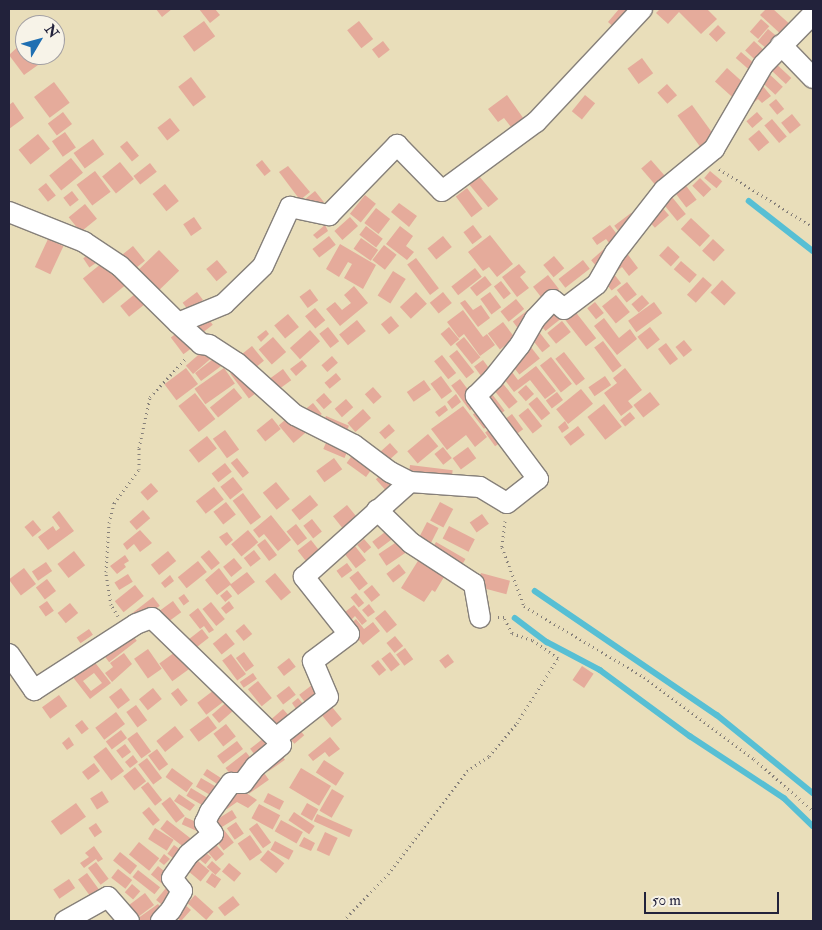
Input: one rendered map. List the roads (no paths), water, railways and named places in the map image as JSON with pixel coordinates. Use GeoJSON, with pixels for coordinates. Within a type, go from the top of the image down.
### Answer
{"type":"FeatureCollection","features":[{"type":"Feature","properties":{"kind":"street"},"geometry":{"type":"LineString","coordinates":[[178,323],[224,304],[263,266],[290,207],[329,215],[397,145],[442,191],[536,122],[642,9]]}},
{"type":"Feature","properties":{"kind":"street"},"geometry":{"type":"LineString","coordinates":[[9,212],[84,242],[120,266],[200,344],[208,345],[237,363],[296,415],[354,445],[390,472],[410,482],[480,487],[507,503],[538,479],[476,396],[498,374],[520,345],[535,320],[553,300],[564,309],[597,284],[602,272],[642,216],[664,190],[714,149],[763,65],[813,14]]}},
{"type":"Feature","properties":{"kind":"street"},"geometry":{"type":"LineString","coordinates":[[781,45],[813,78]]}},
{"type":"Feature","properties":{"kind":"street"},"geometry":{"type":"LineString","coordinates":[[276,738],[328,697],[313,661],[349,634],[304,577],[410,482]]}},
{"type":"Feature","properties":{"kind":"street"},"geometry":{"type":"LineString","coordinates":[[377,510],[411,543],[474,584],[480,617]]}},
{"type":"Feature","properties":{"kind":"street"},"geometry":{"type":"LineString","coordinates":[[9,654],[34,690],[126,631],[152,618],[281,745],[255,767],[243,782],[231,783],[210,812],[205,823],[213,834],[189,854],[172,878],[182,890],[171,910],[161,921]]}},
{"type":"Feature","properties":{"kind":"street"},"geometry":{"type":"LineString","coordinates":[[65,921],[108,896],[129,921]]}},
{"type":"Feature","properties":{"kind":"waterway"},"geometry":{"type":"LineString","coordinates":[[749,201],[813,251]]}},
{"type":"Feature","properties":{"kind":"waterway"},"geometry":{"type":"LineString","coordinates":[[535,591],[717,715],[813,793]]}},
{"type":"Feature","properties":{"kind":"waterway"},"geometry":{"type":"LineString","coordinates":[[515,618],[547,642],[600,670],[690,736],[784,798],[813,826]]}}]}
